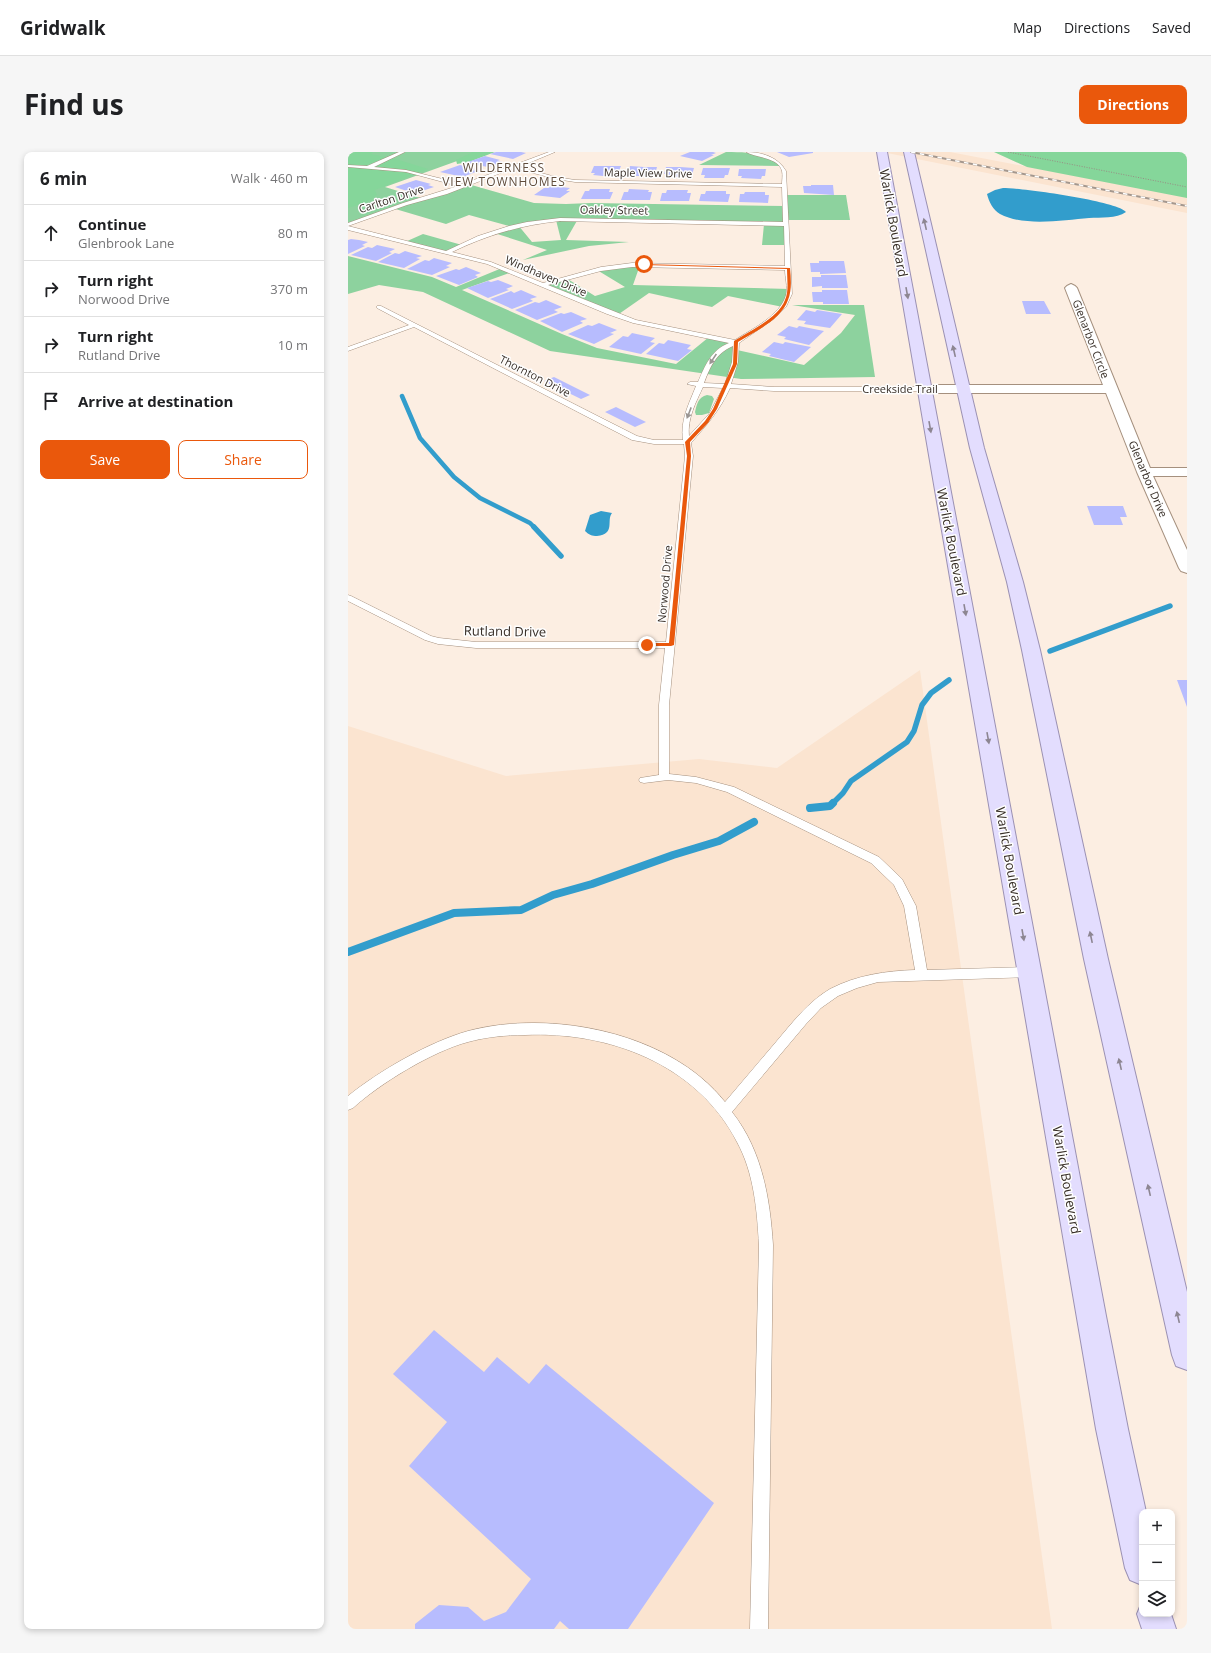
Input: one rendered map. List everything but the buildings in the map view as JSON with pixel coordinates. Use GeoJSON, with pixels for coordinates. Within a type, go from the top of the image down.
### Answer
{"type":"FeatureCollection","features":[{"type":"Feature","properties":{"kind":"main road","name":"Warlick Boulevard"},"geometry":{"type":"LineString","coordinates":[[883,155],[923,389],[961,585],[1104,1384],[1139,1553]]}},
{"type":"Feature","properties":{"kind":"main road"},"geometry":{"type":"LineString","coordinates":[[911,158],[977,448],[1015,582],[1031,650],[1096,960],[1187,1355]]}},
{"type":"Feature","properties":{"kind":"main road"},"geometry":{"type":"LineString","coordinates":[[1155,1617],[1159,1629]]}},
{"type":"Feature","properties":{"kind":"street","name":"Glenarbor Circle"},"geometry":{"type":"LineString","coordinates":[[1071,288],[1110,389]]}},
{"type":"Feature","properties":{"kind":"street","name":"Creekside Trail"},"geometry":{"type":"LineString","coordinates":[[923,389],[1110,389]]}},
{"type":"Feature","properties":{"kind":"street","name":"Glenarbor Drive"},"geometry":{"type":"LineString","coordinates":[[1110,389],[1144,472],[1187,568]]}},
{"type":"Feature","properties":{"kind":"street"},"geometry":{"type":"LineString","coordinates":[[1144,472],[1187,472]]}},
{"type":"Feature","properties":{"kind":"lane"},"geometry":{"type":"LineString","coordinates":[[369,167],[403,152]]}},
{"type":"Feature","properties":{"kind":"lane","name":"Carlton Drive"},"geometry":{"type":"LineString","coordinates":[[348,225],[405,204],[463,186],[553,152]]}},
{"type":"Feature","properties":{"kind":"lane","name":"Norwood Drive"},"geometry":{"type":"LineString","coordinates":[[664,777],[664,705],[689,456],[685,430],[687,416],[708,365],[716,354],[724,347],[736,342],[773,318],[784,306],[789,294],[784,171],[776,161],[748,152]]}},
{"type":"Feature","properties":{"kind":"lane"},"geometry":{"type":"LineString","coordinates":[[348,166],[369,167],[422,174],[463,186]]}},
{"type":"Feature","properties":{"kind":"lane","name":"Maple View Drive"},"geometry":{"type":"LineString","coordinates":[[514,167],[556,178],[575,181],[784,186]]}},
{"type":"Feature","properties":{"kind":"lane","name":"Oakley Street"},"geometry":{"type":"LineString","coordinates":[[448,252],[504,228],[547,220],[572,219],[786,224]]}},
{"type":"Feature","properties":{"kind":"lane","name":"Windhaven Drive"},"geometry":{"type":"LineString","coordinates":[[348,228],[489,263],[609,313],[635,322],[736,342]]}},
{"type":"Feature","properties":{"kind":"lane"},"geometry":{"type":"LineString","coordinates":[[543,285],[601,269],[632,265],[788,268]]}},
{"type":"Feature","properties":{"kind":"lane","name":"Thornton Drive"},"geometry":{"type":"LineString","coordinates":[[379,307],[635,438],[654,442],[688,442]]}},
{"type":"Feature","properties":{"kind":"lane"},"geometry":{"type":"LineString","coordinates":[[348,349],[414,325]]}},
{"type":"Feature","properties":{"kind":"lane"},"geometry":{"type":"LineString","coordinates":[[688,442],[706,422],[715,409],[726,387],[735,364],[736,342]]}},
{"type":"Feature","properties":{"kind":"lane","name":"Creekside Trail"},"geometry":{"type":"LineString","coordinates":[[690,384],[774,389],[923,389]]}},
{"type":"Feature","properties":{"kind":"lane","name":"Rutland Drive"},"geometry":{"type":"LineString","coordinates":[[348,598],[428,638],[438,641],[476,645],[671,645]]}},
{"type":"Feature","properties":{"kind":"lane"},"geometry":{"type":"LineString","coordinates":[[644,780],[664,777],[696,780],[730,789],[875,860],[898,882],[910,906],[922,975]]}},
{"type":"Feature","properties":{"kind":"lane"},"geometry":{"type":"LineString","coordinates":[[725,1111],[802,1020],[817,1005],[834,992],[878,977],[1030,972]]}},
{"type":"Feature","properties":{"kind":"lane"},"geometry":{"type":"LineString","coordinates":[[348,1104],[406,1064],[434,1049],[458,1040],[500,1031],[528,1028],[554,1029],[604,1036],[627,1042],[669,1062],[704,1089],[725,1111],[746,1146],[761,1191],[765,1216],[766,1245],[759,1629]]}},
{"type":"Feature","properties":{"kind":"path"},"geometry":{"type":"LineString","coordinates":[[1008,152],[1187,187]]}},
{"type":"Feature","properties":{"kind":"shaded area"},"geometry":{"type":"Polygon","coordinates":[[[882,152],[950,152],[1187,197],[1187,213],[882,152]]]}},
{"type":"Feature","properties":{"kind":"shaded area"},"geometry":{"type":"Polygon","coordinates":[[[920,670],[1052,1629],[348,1629],[348,726],[506,776],[699,759],[777,768],[920,670]]]}},
{"type":"Feature","properties":{"kind":"green space"},"geometry":{"type":"Polygon","coordinates":[[[348,152],[482,152],[385,187],[424,199],[468,184],[534,203],[566,204],[591,203],[785,206],[784,195],[846,195],[850,220],[786,220],[787,245],[762,245],[764,224],[578,219],[566,240],[629,242],[589,246],[523,260],[547,250],[491,232],[509,226],[469,215],[446,224],[392,208],[348,225],[348,152]],[[556,220],[518,225],[532,242],[561,240],[556,220]]]}},
{"type":"Feature","properties":{"kind":"green space"},"geometry":{"type":"Polygon","coordinates":[[[348,152],[373,152],[371,154],[399,160],[428,169],[375,190],[377,195],[365,203],[348,208],[348,152]]]}},
{"type":"Feature","properties":{"kind":"green space"},"geometry":{"type":"Polygon","coordinates":[[[473,152],[495,152],[469,162],[457,164],[456,160],[473,152]]]}},
{"type":"Feature","properties":{"kind":"green space"},"geometry":{"type":"Polygon","coordinates":[[[726,152],[755,154],[768,158],[781,166],[699,165],[726,152]]]}},
{"type":"Feature","properties":{"kind":"green space"},"geometry":{"type":"Polygon","coordinates":[[[994,152],[1187,152],[1187,198],[1027,167],[994,152]]]}},
{"type":"Feature","properties":{"kind":"green space"},"geometry":{"type":"Polygon","coordinates":[[[423,234],[462,245],[448,252],[405,242],[423,234]]]}},
{"type":"Feature","properties":{"kind":"green space"},"geometry":{"type":"Polygon","coordinates":[[[348,256],[432,277],[456,287],[502,268],[512,272],[462,290],[597,348],[676,364],[709,337],[736,342],[737,350],[804,365],[841,333],[855,315],[792,305],[864,305],[875,377],[741,379],[550,351],[423,292],[379,285],[348,294],[348,256]]]}},
{"type":"Feature","properties":{"kind":"green space"},"geometry":{"type":"Polygon","coordinates":[[[640,265],[633,285],[789,289],[783,307],[728,296],[712,307],[649,293],[616,316],[543,285],[566,278],[595,296],[625,287],[597,270],[640,265]]]}},
{"type":"Feature","properties":{"kind":"green space"},"geometry":{"type":"Polygon","coordinates":[[[707,395],[712,396],[714,399],[709,413],[696,415],[695,412],[698,401],[707,395]]]}},
{"type":"Feature","properties":{"kind":"water"},"geometry":{"type":"Polygon","coordinates":[[[1003,188],[1029,190],[1088,200],[1119,208],[1126,212],[1118,216],[1044,222],[1032,222],[1010,218],[1000,214],[993,208],[987,194],[1003,188]]]}},
{"type":"Feature","properties":{"kind":"water"},"geometry":{"type":"Polygon","coordinates":[[[601,511],[612,513],[610,516],[609,530],[603,535],[591,535],[585,531],[590,515],[601,511]]]}},
{"type":"Feature","properties":{"kind":"waterway"},"geometry":{"type":"LineString","coordinates":[[402,396],[420,438],[454,477],[480,498],[530,523],[534,527]]}},
{"type":"Feature","properties":{"kind":"waterway"},"geometry":{"type":"LineString","coordinates":[[534,527],[561,556]]}},
{"type":"Feature","properties":{"kind":"waterway"},"geometry":{"type":"LineString","coordinates":[[1050,651],[1170,606]]}},
{"type":"Feature","properties":{"kind":"waterway"},"geometry":{"type":"LineString","coordinates":[[810,808],[830,806],[843,793],[851,781],[907,742],[914,731],[922,705],[931,693],[949,680]]}},
{"type":"Feature","properties":{"kind":"waterway"},"geometry":{"type":"LineString","coordinates":[[348,952],[454,913],[521,910],[553,895],[592,884],[673,855],[719,841],[754,822]]}},
{"type":"Feature","properties":{"kind":"railway"},"geometry":{"type":"LineString","coordinates":[[911,152],[1187,206]]}},
{"type":"Feature","properties":{"kind":"district","name":"WILDERNESS VIEW TOWNHOMES"},"geometry":{"type":"Point","coordinates":[504,175]}},
{"type":"Feature","properties":{"kind":"route"},"geometry":{"type":"LineString","coordinates":[[644,264],[788,268],[789,287],[789,294],[784,306],[779,312],[773,318],[736,342],[737,350],[735,364],[726,387],[715,409],[706,422],[688,442],[689,456],[671,645],[647,645]]}}]}
